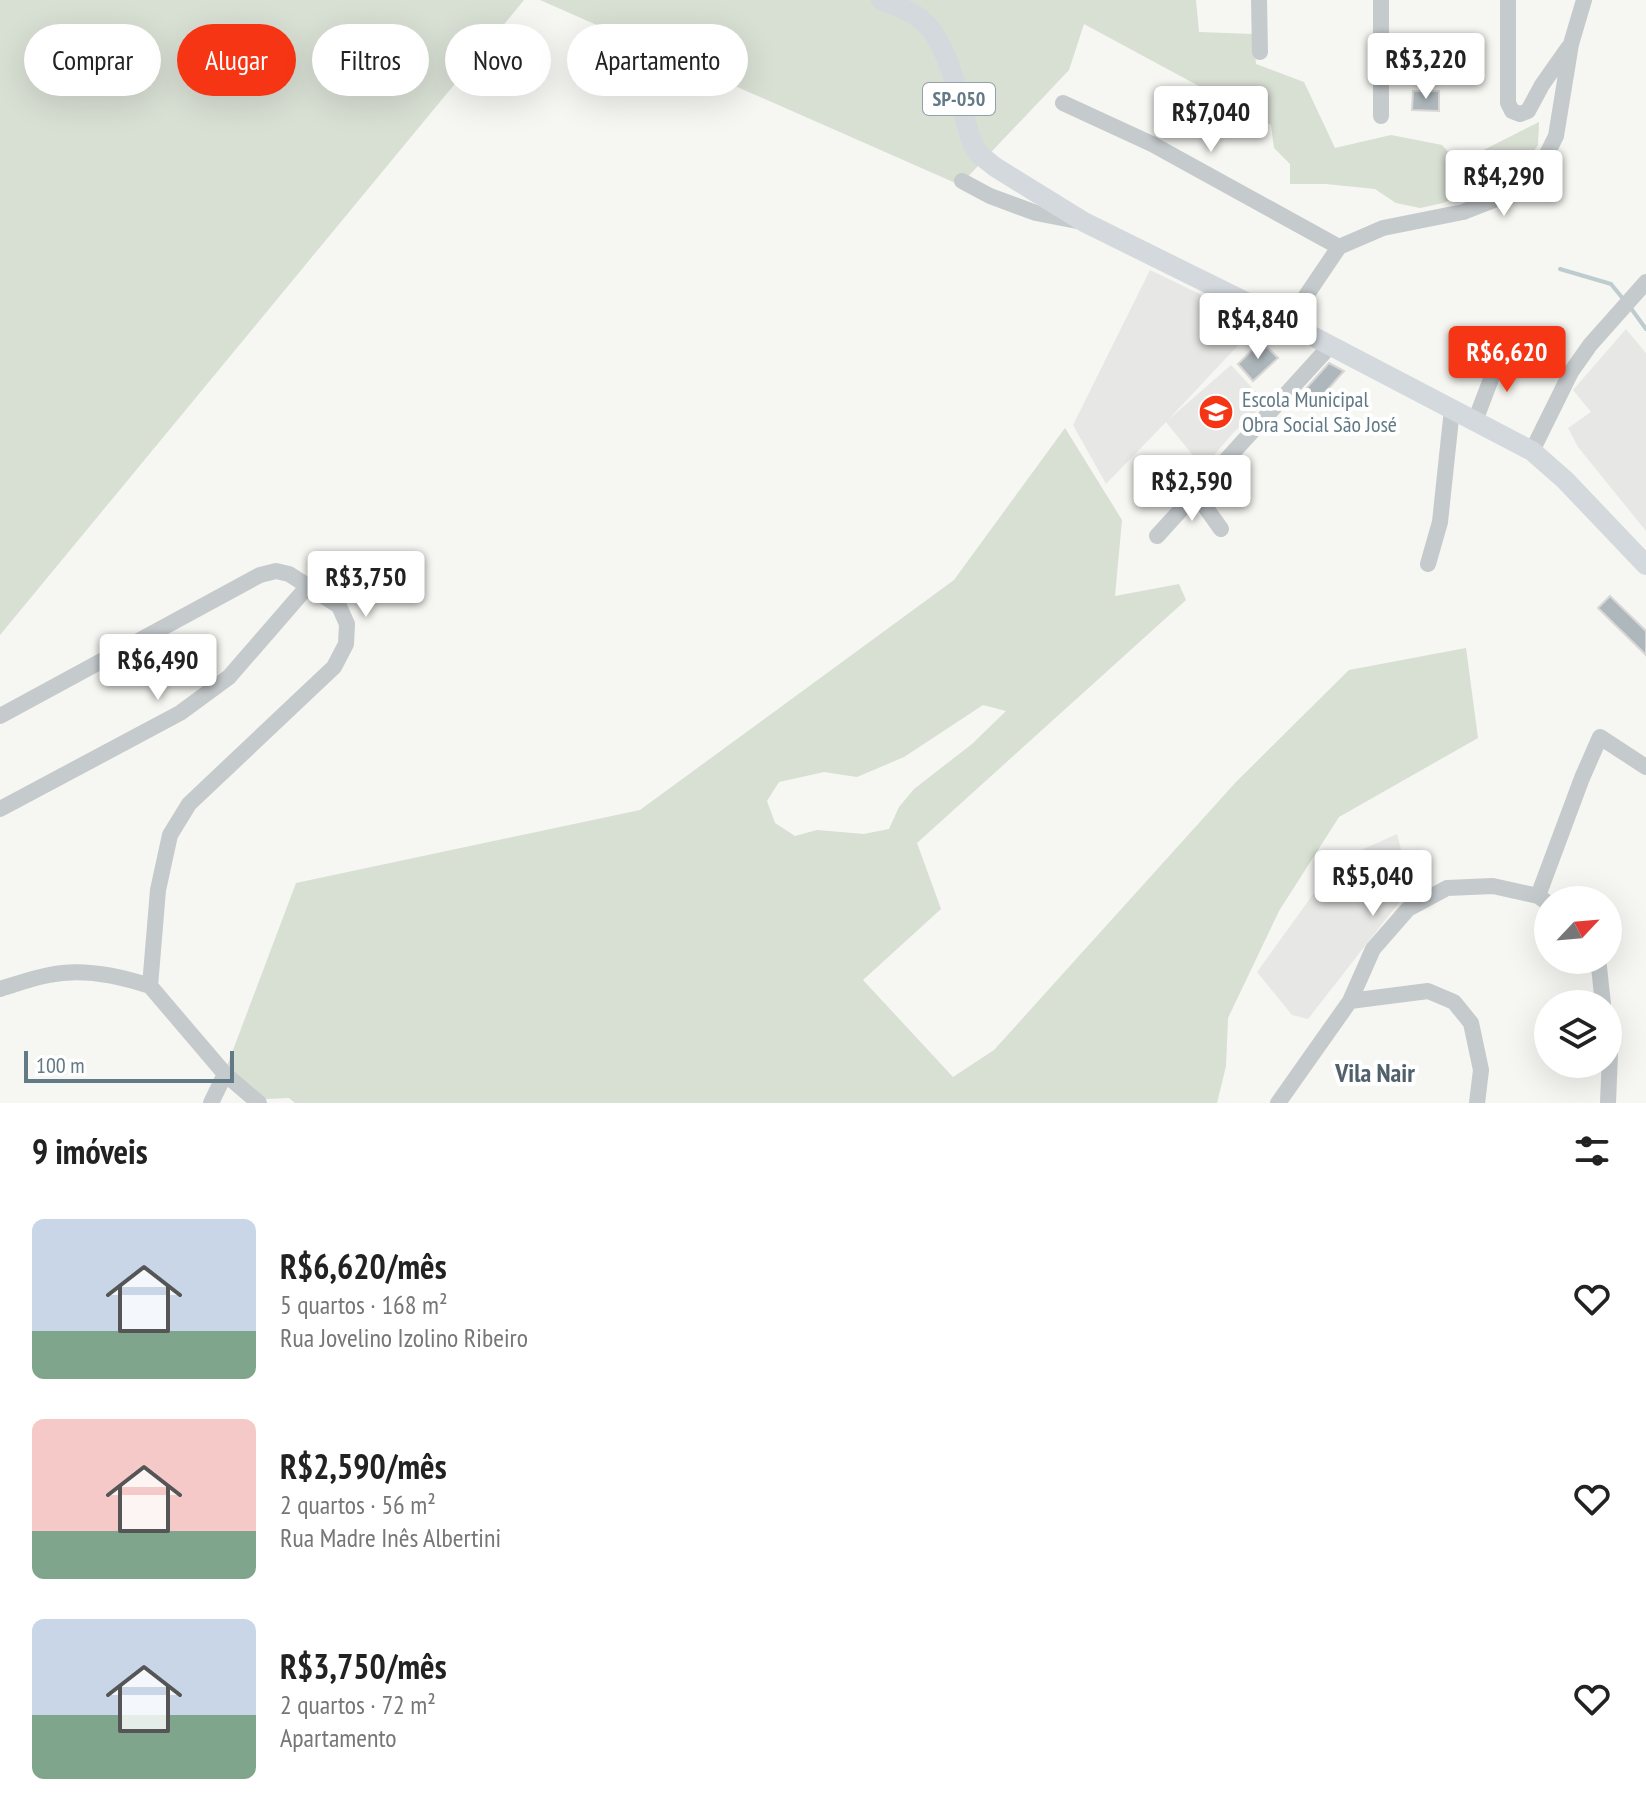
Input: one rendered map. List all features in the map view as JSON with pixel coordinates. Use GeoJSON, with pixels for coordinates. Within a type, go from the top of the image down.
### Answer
{"type":"FeatureCollection","features":[{"type":"Feature","properties":{"kind":"main road","name":"SP-050"},"geometry":{"type":"LineString","coordinates":[[881,0],[913,14],[926,23],[937,37],[945,53],[972,143],[980,155],[995,167],[1084,222],[1272,315],[1532,451],[1565,480],[1646,565]]}},
{"type":"Feature","properties":{"kind":"street"},"geometry":{"type":"LineString","coordinates":[[1259,0],[1260,52]]}},
{"type":"Feature","properties":{"kind":"street"},"geometry":{"type":"LineString","coordinates":[[1381,0],[1381,116]]}},
{"type":"Feature","properties":{"kind":"street"},"geometry":{"type":"LineString","coordinates":[[1508,0],[1508,103],[1512,111],[1520,114],[1528,111],[1571,44]]}},
{"type":"Feature","properties":{"kind":"street"},"geometry":{"type":"LineString","coordinates":[[1287,324],[1339,247],[1383,228],[1463,212],[1509,194],[1539,170],[1556,136],[1571,44],[1584,0]]}},
{"type":"Feature","properties":{"kind":"street"},"geometry":{"type":"LineString","coordinates":[[1063,103],[1152,144],[1339,247]]}},
{"type":"Feature","properties":{"kind":"street"},"geometry":{"type":"LineString","coordinates":[[962,181],[990,196],[1036,213],[1084,222]]}},
{"type":"Feature","properties":{"kind":"street"},"geometry":{"type":"LineString","coordinates":[[1532,451],[1571,372],[1590,345],[1646,282]]}},
{"type":"Feature","properties":{"kind":"street"},"geometry":{"type":"LineString","coordinates":[[1157,536],[1330,346]]}},
{"type":"Feature","properties":{"kind":"street"},"geometry":{"type":"LineString","coordinates":[[1475,421],[1501,353]]}},
{"type":"Feature","properties":{"kind":"street"},"geometry":{"type":"LineString","coordinates":[[1428,564],[1440,522],[1452,409]]}},
{"type":"Feature","properties":{"kind":"street"},"geometry":{"type":"LineString","coordinates":[[1196,494],[1221,529]]}},
{"type":"Feature","properties":{"kind":"street"},"geometry":{"type":"LineString","coordinates":[[0,716],[260,575],[276,571],[289,574],[339,606],[347,624],[346,644],[334,667],[189,804],[170,835],[158,890],[150,986]]}},
{"type":"Feature","properties":{"kind":"street"},"geometry":{"type":"LineString","coordinates":[[0,809],[180,713],[229,677],[308,586]]}},
{"type":"Feature","properties":{"kind":"street"},"geometry":{"type":"LineString","coordinates":[[1547,886],[1582,778],[1600,737],[1646,767]]}},
{"type":"Feature","properties":{"kind":"street"},"geometry":{"type":"LineString","coordinates":[[1278,1103],[1350,1001],[1373,949],[1408,909],[1447,888],[1493,886],[1534,897]]}},
{"type":"Feature","properties":{"kind":"street"},"geometry":{"type":"LineString","coordinates":[[0,989],[51,974],[83,973],[133,980],[150,986],[225,1074],[259,1103]]}},
{"type":"Feature","properties":{"kind":"street"},"geometry":{"type":"LineString","coordinates":[[1350,1001],[1428,991],[1454,1002],[1471,1023],[1481,1070],[1477,1103]]}},
{"type":"Feature","properties":{"kind":"street"},"geometry":{"type":"LineString","coordinates":[[211,1103],[225,1074]]}},
{"type":"Feature","properties":{"kind":"street"},"geometry":{"type":"LineString","coordinates":[[1608,1103],[1609,1078]]}},
{"type":"Feature","properties":{"kind":"shaded area"},"geometry":{"type":"Polygon","coordinates":[[[0,0],[524,0],[504,24],[445,24],[445,96],[0,635],[0,0]]]}},
{"type":"Feature","properties":{"kind":"shaded area"},"geometry":{"type":"Polygon","coordinates":[[[540,0],[1196,0],[1199,32],[1253,34],[1256,64],[1304,82],[1335,148],[1391,135],[1442,145],[1458,163],[1539,122],[1538,145],[1525,163],[1465,194],[1420,208],[1396,203],[1375,189],[1290,184],[1290,164],[1274,148],[1271,125],[1084,24],[1069,70],[960,185],[748,92],[748,24],[594,24],[540,0]]]}},
{"type":"Feature","properties":{"kind":"shaded area"},"geometry":{"type":"Polygon","coordinates":[[[1150,270],[1259,323],[1168,420],[1231,365],[1266,403],[1233,433],[1203,468],[1166,422],[1106,484],[1073,425],[1150,270]]]}},
{"type":"Feature","properties":{"kind":"shaded area"},"geometry":{"type":"Polygon","coordinates":[[[1626,329],[1646,353],[1646,531],[1578,447],[1568,428],[1591,412],[1573,390],[1626,329]]]}},
{"type":"Feature","properties":{"kind":"shaded area"},"geometry":{"type":"Polygon","coordinates":[[[1065,428],[1122,520],[1115,596],[1179,584],[1186,600],[917,843],[941,909],[863,980],[953,1077],[994,1050],[1236,782],[1349,670],[1466,648],[1478,738],[1339,817],[1279,911],[1228,1018],[1226,1066],[1217,1103],[295,1103],[289,1098],[265,1099],[227,1066],[296,883],[640,810],[954,580],[1065,428]],[[983,705],[904,757],[857,777],[824,772],[779,782],[767,801],[775,823],[795,836],[817,830],[864,834],[889,829],[899,807],[914,789],[972,744],[1006,711],[983,705]]]}},
{"type":"Feature","properties":{"kind":"shaded area"},"geometry":{"type":"Polygon","coordinates":[[[1397,834],[1411,887],[1308,1019],[1292,1015],[1257,972],[1337,861],[1397,834]]]}},
{"type":"Feature","properties":{"kind":"building"},"geometry":{"type":"Polygon","coordinates":[[[1413,91],[1439,91],[1439,111],[1412,110],[1413,91]]]}},
{"type":"Feature","properties":{"kind":"building"},"geometry":{"type":"Polygon","coordinates":[[[1261,341],[1278,358],[1253,381],[1238,364],[1261,341]]]}},
{"type":"Feature","properties":{"kind":"building"},"geometry":{"type":"Polygon","coordinates":[[[1329,363],[1344,371],[1316,403],[1302,393],[1329,363]]]}},
{"type":"Feature","properties":{"kind":"building"},"geometry":{"type":"Polygon","coordinates":[[[1610,596],[1646,631],[1646,655],[1598,608],[1610,596]]]}},
{"type":"Feature","properties":{"kind":"waterway"},"geometry":{"type":"LineString","coordinates":[[1560,269],[1611,284],[1624,300]]}},
{"type":"Feature","properties":{"kind":"waterway"},"geometry":{"type":"LineString","coordinates":[[1630,307],[1646,329]]}},
{"type":"Feature","properties":{"kind":"place","name":"Escola Municipal Obra Social São José"},"geometry":{"type":"Point","coordinates":[1216,412]}},
{"type":"Feature","properties":{"kind":"district","name":"Vila Nair"},"geometry":{"type":"Point","coordinates":[1375,1072]}}]}
